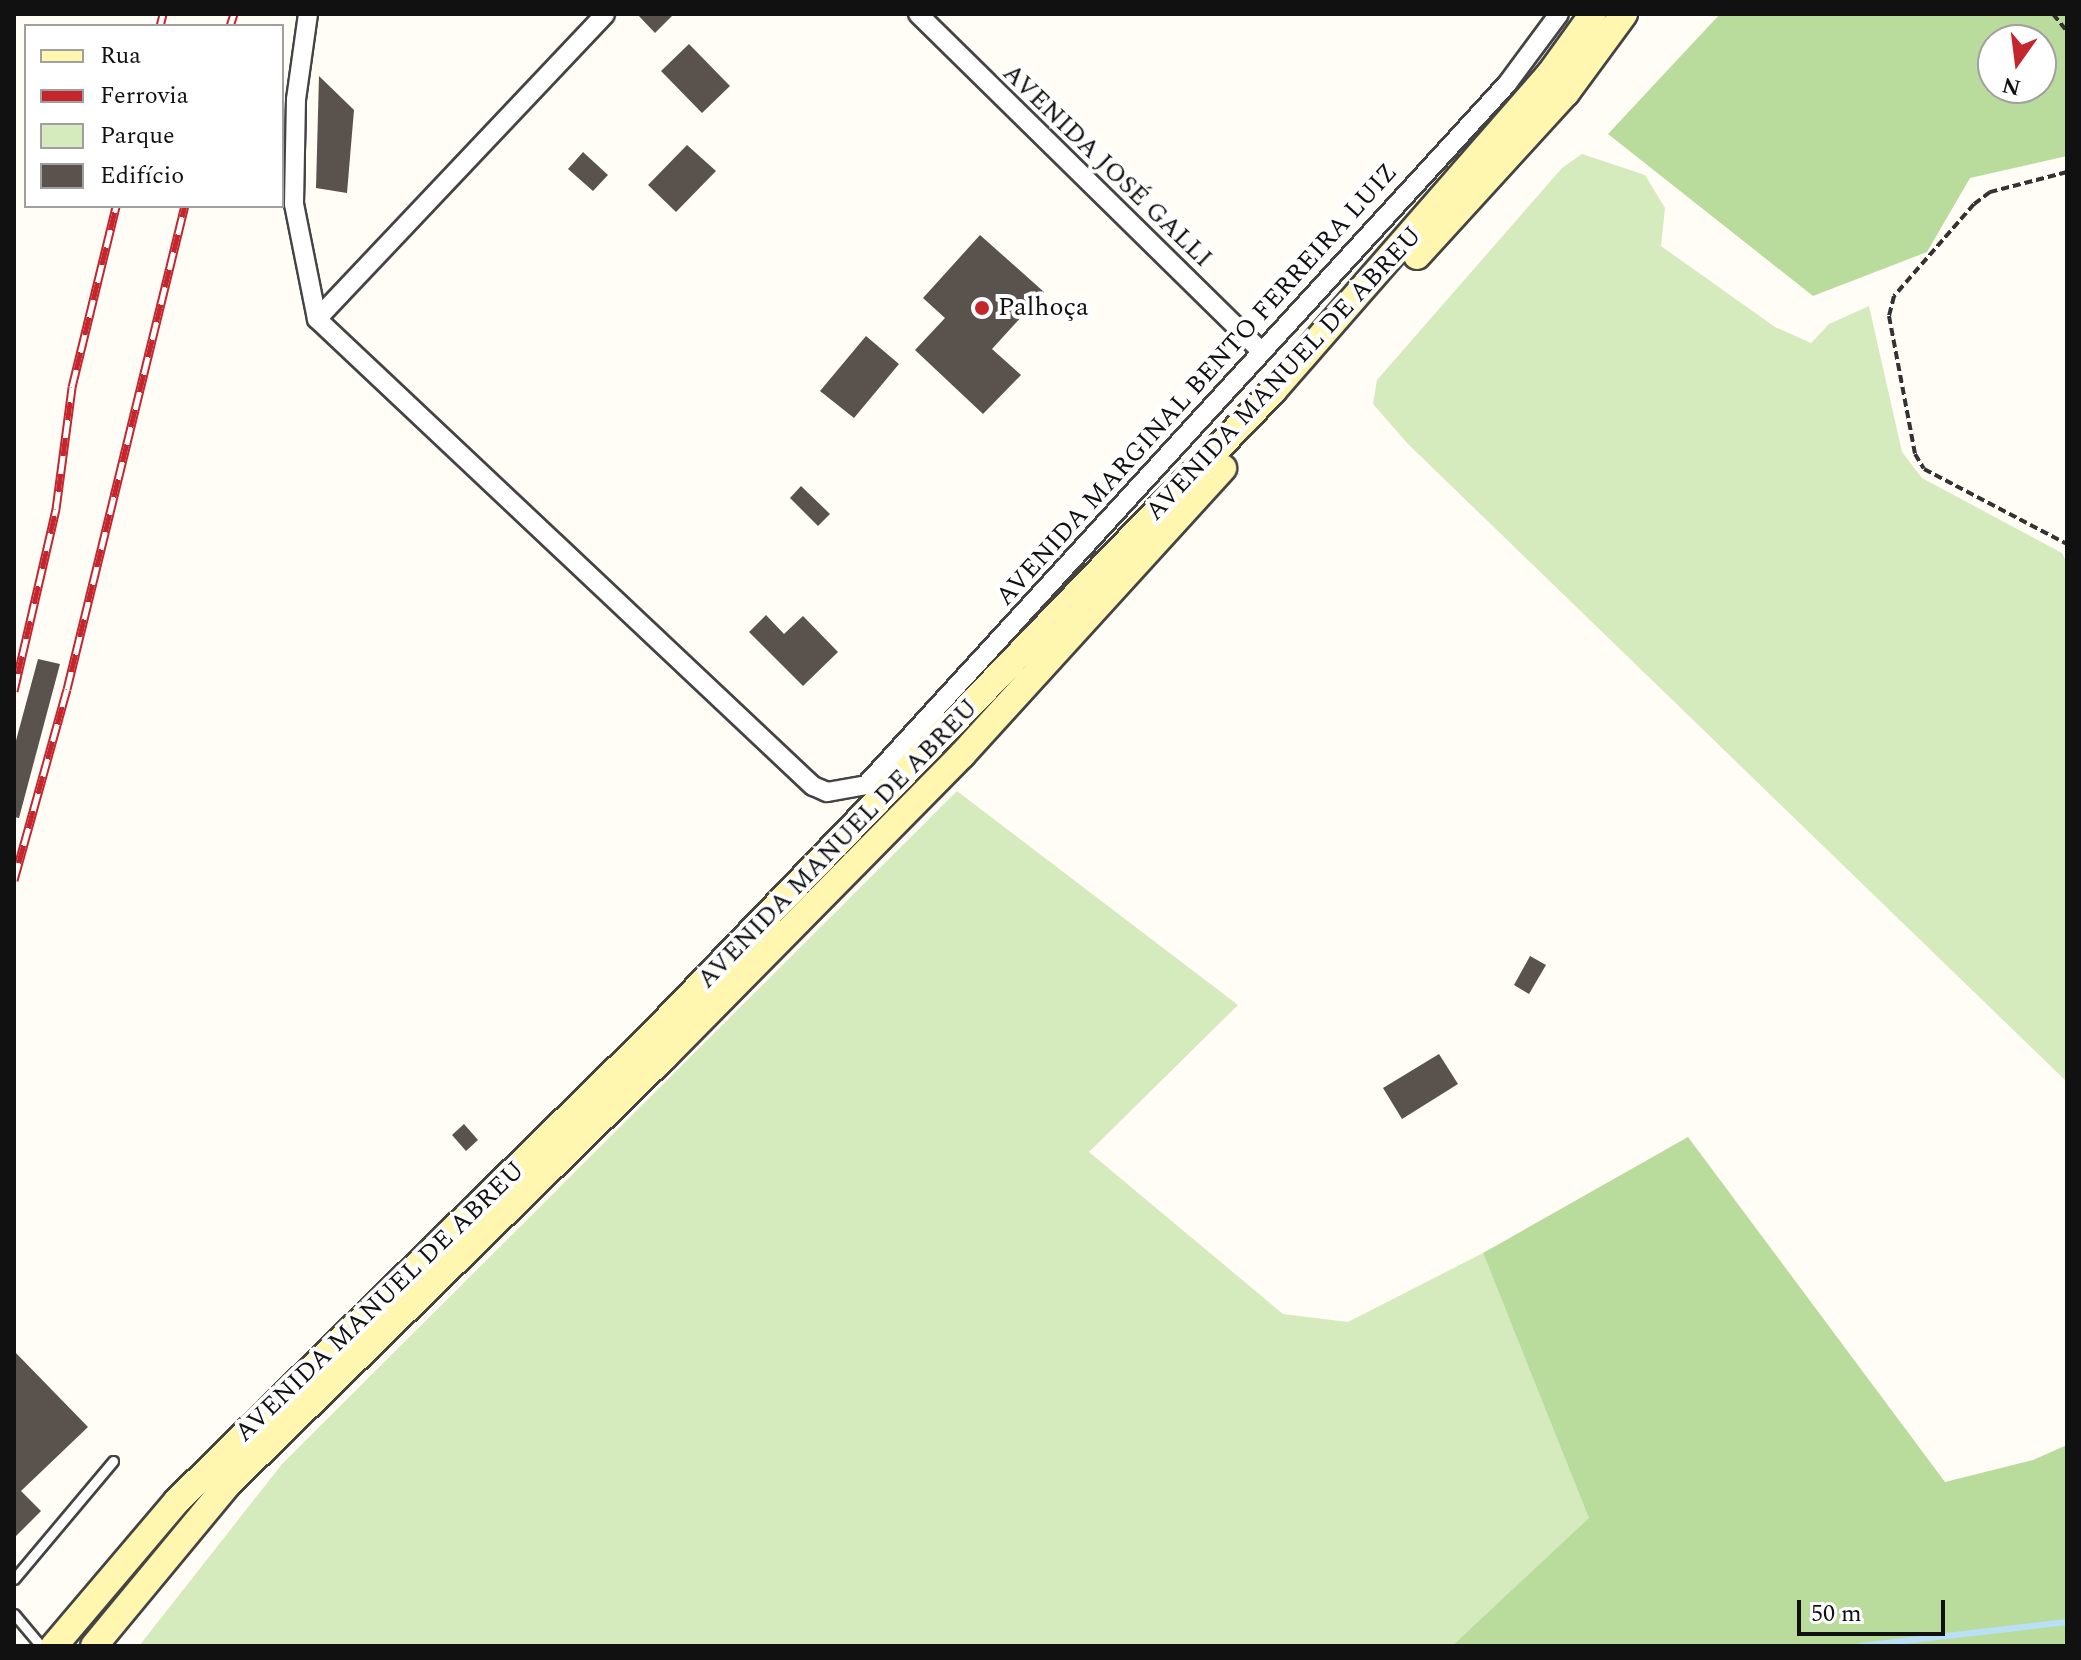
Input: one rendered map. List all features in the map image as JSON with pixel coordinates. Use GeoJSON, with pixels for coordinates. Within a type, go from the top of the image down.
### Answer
{"type":"FeatureCollection","features":[{"type":"Feature","properties":{"kind":"main road","name":"AVENIDA MANUEL DE ABREU"},"geometry":{"type":"LineString","coordinates":[[54,1646],[177,1501],[652,1035],[1273,391],[1508,123],[1593,14]]}},
{"type":"Feature","properties":{"kind":"main road","name":"AVENIDA MANUEL DE ABREU"},"geometry":{"type":"LineString","coordinates":[[94,1646],[227,1485],[665,1056],[962,755],[1566,93],[1624,14]]}},
{"type":"Feature","properties":{"kind":"street"},"geometry":{"type":"LineString","coordinates":[[308,14],[296,99],[294,204],[317,319]]}},
{"type":"Feature","properties":{"kind":"street"},"geometry":{"type":"LineString","coordinates":[[317,319],[605,14]]}},
{"type":"Feature","properties":{"kind":"street","name":"AVENIDA JOSÉ GALLI"},"geometry":{"type":"LineString","coordinates":[[918,14],[1262,352]]}},
{"type":"Feature","properties":{"kind":"street","name":"AVENIDA MARGINAL BENTO FERREIRA LUIZ"},"geometry":{"type":"LineString","coordinates":[[317,319],[813,786],[827,792],[866,785],[1507,84],[1559,14]]}},
{"type":"Feature","properties":{"kind":"lane"},"geometry":{"type":"LineString","coordinates":[[14,1579],[113,1461]]}},
{"type":"Feature","properties":{"kind":"lane"},"geometry":{"type":"LineString","coordinates":[[14,1614],[41,1646]]}},
{"type":"Feature","properties":{"kind":"path"},"geometry":{"type":"LineString","coordinates":[[2053,14],[2067,31]]}},
{"type":"Feature","properties":{"kind":"path"},"geometry":{"type":"LineString","coordinates":[[2067,172],[1990,192],[1974,204],[1894,296],[1889,316],[1915,454],[1924,469],[2067,544]]}},
{"type":"Feature","properties":{"kind":"green space"},"geometry":{"type":"Polygon","coordinates":[[[1720,14],[2067,14],[2067,156],[1970,178],[1927,252],[1813,296],[1608,134],[1720,14]]]}},
{"type":"Feature","properties":{"kind":"green space"},"geometry":{"type":"Polygon","coordinates":[[[1582,154],[1645,175],[1665,208],[1661,246],[1775,327],[1811,343],[1829,324],[1869,306],[1902,452],[1922,478],[2062,553],[2067,563],[2067,1082],[1408,444],[1373,404],[1377,380],[1562,168],[1582,154]]]}},
{"type":"Feature","properties":{"kind":"green space"},"geometry":{"type":"Polygon","coordinates":[[[957,791],[1238,1005],[1089,1152],[1283,1314],[1348,1322],[1483,1253],[1590,1518],[1452,1646],[139,1646],[282,1464],[957,791]]]}},
{"type":"Feature","properties":{"kind":"green space"},"geometry":{"type":"Polygon","coordinates":[[[1688,1137],[1945,1482],[2033,1460],[2067,1445],[2067,1646],[1452,1646],[1589,1518],[1483,1253],[1688,1137]]]}},
{"type":"Feature","properties":{"kind":"building"},"geometry":{"type":"Polygon","coordinates":[[[637,14],[674,14],[655,33],[637,14]]]}},
{"type":"Feature","properties":{"kind":"building"},"geometry":{"type":"Polygon","coordinates":[[[689,44],[730,86],[702,113],[661,71],[689,44]]]}},
{"type":"Feature","properties":{"kind":"building"},"geometry":{"type":"Polygon","coordinates":[[[319,76],[354,110],[347,193],[316,188],[319,76]]]}},
{"type":"Feature","properties":{"kind":"building"},"geometry":{"type":"Polygon","coordinates":[[[687,145],[716,171],[676,212],[648,185],[687,145]]]}},
{"type":"Feature","properties":{"kind":"building"},"geometry":{"type":"Polygon","coordinates":[[[583,152],[608,175],[593,191],[568,169],[583,152]]]}},
{"type":"Feature","properties":{"kind":"building","name":"Palhoça"},"geometry":{"type":"Polygon","coordinates":[[[980,235],[1044,292],[992,349],[1021,375],[983,414],[915,350],[945,318],[923,298],[980,235]]]}},
{"type":"Feature","properties":{"kind":"building"},"geometry":{"type":"Polygon","coordinates":[[[866,336],[899,364],[854,418],[820,391],[866,336]]]}},
{"type":"Feature","properties":{"kind":"building"},"geometry":{"type":"Polygon","coordinates":[[[801,486],[830,514],[818,526],[790,498],[801,486]]]}},
{"type":"Feature","properties":{"kind":"building"},"geometry":{"type":"Polygon","coordinates":[[[766,615],[784,634],[803,616],[838,652],[803,686],[749,632],[766,615]]]}},
{"type":"Feature","properties":{"kind":"building"},"geometry":{"type":"Polygon","coordinates":[[[38,659],[60,664],[19,818],[14,817],[14,748],[38,659]]]}},
{"type":"Feature","properties":{"kind":"building"},"geometry":{"type":"Polygon","coordinates":[[[1530,956],[1546,965],[1529,994],[1514,985],[1530,956]]]}},
{"type":"Feature","properties":{"kind":"building"},"geometry":{"type":"Polygon","coordinates":[[[1439,1054],[1458,1084],[1402,1119],[1383,1088],[1439,1054]]]}},
{"type":"Feature","properties":{"kind":"building"},"geometry":{"type":"Polygon","coordinates":[[[464,1124],[478,1140],[466,1151],[452,1135],[464,1124]]]}},
{"type":"Feature","properties":{"kind":"building"},"geometry":{"type":"Polygon","coordinates":[[[14,1351],[88,1427],[21,1491],[41,1511],[14,1538],[14,1351]]]}},
{"type":"Feature","properties":{"kind":"waterway"},"geometry":{"type":"LineString","coordinates":[[1860,1646],[2067,1622]]}},
{"type":"Feature","properties":{"kind":"railway"},"geometry":{"type":"LineString","coordinates":[[160,24],[163,14]]}},
{"type":"Feature","properties":{"kind":"railway"},"geometry":{"type":"LineString","coordinates":[[231,24],[234,14]]}},
{"type":"Feature","properties":{"kind":"railway"},"geometry":{"type":"LineString","coordinates":[[14,691],[56,509],[72,387],[116,208]]}},
{"type":"Feature","properties":{"kind":"railway"},"geometry":{"type":"LineString","coordinates":[[14,880],[67,689],[185,208]]}},
{"type":"Feature","properties":{"kind":"place","name":"Palhoça"},"geometry":{"type":"Point","coordinates":[982,308]}}]}
